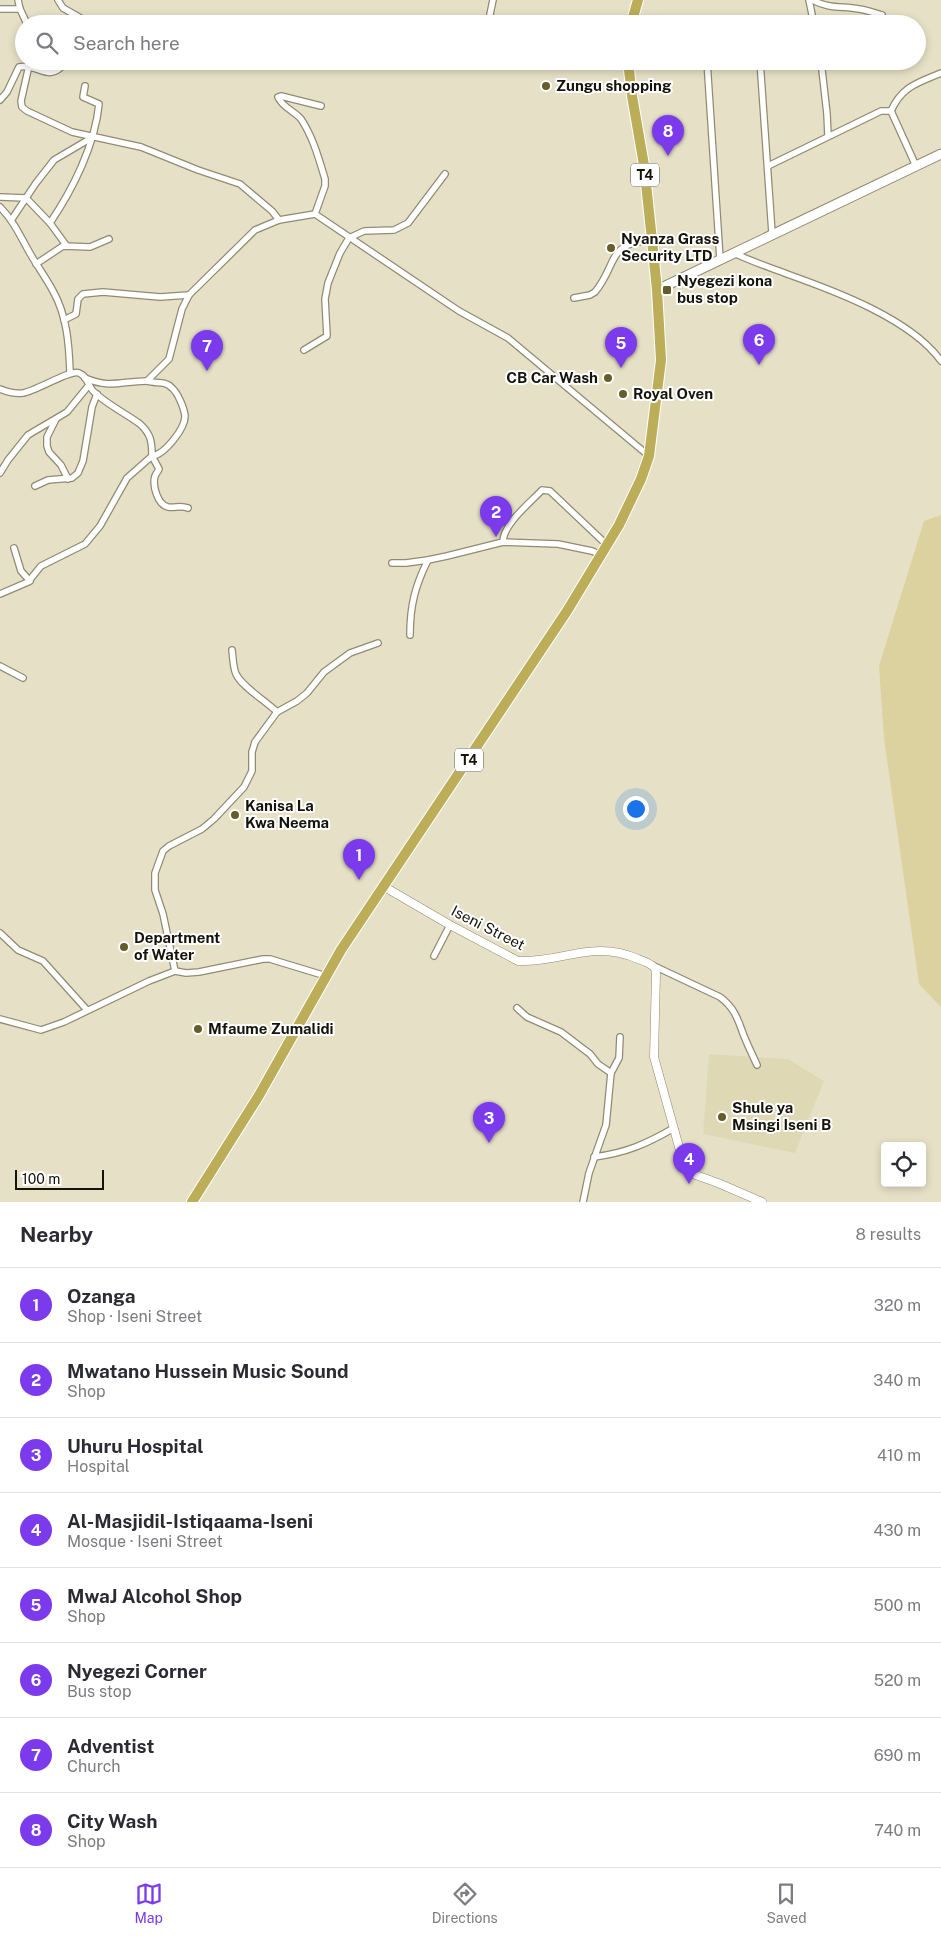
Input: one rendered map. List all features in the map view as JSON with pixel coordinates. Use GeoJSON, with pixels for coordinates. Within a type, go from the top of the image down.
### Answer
{"type":"FeatureCollection","features":[{"type":"Feature","properties":{"kind":"highway"},"geometry":{"type":"LineString","coordinates":[[634,15],[638,0]]}},
{"type":"Feature","properties":{"kind":"highway","name":"T4"},"geometry":{"type":"LineString","coordinates":[[192,1202],[258,1097],[326,976],[383,886],[562,619],[620,525],[641,479],[649,456],[660,360],[657,290],[644,165],[629,70]]}},
{"type":"Feature","properties":{"kind":"main road"},"geometry":{"type":"LineString","coordinates":[[657,290],[772,233],[941,154]]}},
{"type":"Feature","properties":{"kind":"street"},"geometry":{"type":"LineString","coordinates":[[18,0],[23,15]]}},
{"type":"Feature","properties":{"kind":"street"},"geometry":{"type":"LineString","coordinates":[[58,0],[63,8],[75,15]]}},
{"type":"Feature","properties":{"kind":"street"},"geometry":{"type":"LineString","coordinates":[[490,15],[493,0]]}},
{"type":"Feature","properties":{"kind":"street"},"geometry":{"type":"LineString","coordinates":[[811,0],[824,6],[858,8],[882,15]]}},
{"type":"Feature","properties":{"kind":"street"},"geometry":{"type":"LineString","coordinates":[[811,0],[813,15]]}},
{"type":"Feature","properties":{"kind":"street"},"geometry":{"type":"LineString","coordinates":[[0,9],[20,9]]}},
{"type":"Feature","properties":{"kind":"street"},"geometry":{"type":"LineString","coordinates":[[1,96],[17,70]]}},
{"type":"Feature","properties":{"kind":"street"},"geometry":{"type":"LineString","coordinates":[[28,70],[21,98],[22,107],[69,131],[141,147],[198,170],[240,184],[272,211],[279,220]]}},
{"type":"Feature","properties":{"kind":"street"},"geometry":{"type":"LineString","coordinates":[[43,70],[50,73],[58,70]]}},
{"type":"Feature","properties":{"kind":"street"},"geometry":{"type":"LineString","coordinates":[[708,70],[720,258]]}},
{"type":"Feature","properties":{"kind":"street"},"geometry":{"type":"LineString","coordinates":[[761,70],[772,233]]}},
{"type":"Feature","properties":{"kind":"street"},"geometry":{"type":"LineString","coordinates":[[822,70],[828,136]]}},
{"type":"Feature","properties":{"kind":"street"},"geometry":{"type":"LineString","coordinates":[[916,166],[891,111],[898,96],[906,90],[941,73]]}},
{"type":"Feature","properties":{"kind":"street"},"geometry":{"type":"LineString","coordinates":[[50,223],[61,207],[93,136],[99,104],[83,97],[85,86]]}},
{"type":"Feature","properties":{"kind":"street"},"geometry":{"type":"LineString","coordinates":[[315,214],[325,186],[325,179],[306,129],[296,114],[281,103],[278,97],[281,96],[321,106]]}},
{"type":"Feature","properties":{"kind":"street"},"geometry":{"type":"LineString","coordinates":[[768,166],[882,110],[891,111]]}},
{"type":"Feature","properties":{"kind":"street"},"geometry":{"type":"LineString","coordinates":[[12,219],[40,177],[54,160],[93,136]]}},
{"type":"Feature","properties":{"kind":"street"},"geometry":{"type":"LineString","coordinates":[[304,350],[327,336],[326,299],[328,283],[340,253],[349,238],[364,231],[394,230],[408,223],[445,174]]}},
{"type":"Feature","properties":{"kind":"street"},"geometry":{"type":"LineString","coordinates":[[0,197],[26,198],[50,223],[66,245]]}},
{"type":"Feature","properties":{"kind":"street"},"geometry":{"type":"LineString","coordinates":[[0,207],[12,219],[36,264],[53,290],[64,320],[70,372]]}},
{"type":"Feature","properties":{"kind":"street"},"geometry":{"type":"LineString","coordinates":[[147,381],[169,359],[182,309],[189,295],[255,230],[279,220],[315,214],[459,312],[508,338],[649,456]]}},
{"type":"Feature","properties":{"kind":"street"},"geometry":{"type":"LineString","coordinates":[[36,264],[52,252],[66,245],[90,247],[109,239]]}},
{"type":"Feature","properties":{"kind":"street"},"geometry":{"type":"LineString","coordinates":[[574,298],[590,295],[595,292],[620,249],[637,241],[652,240]]}},
{"type":"Feature","properties":{"kind":"street"},"geometry":{"type":"LineString","coordinates":[[734,253],[798,278],[895,321],[920,337],[941,361]]}},
{"type":"Feature","properties":{"kind":"street"},"geometry":{"type":"LineString","coordinates":[[64,320],[76,314],[78,311],[78,299],[82,294],[103,292],[160,297],[189,295]]}},
{"type":"Feature","properties":{"kind":"street"},"geometry":{"type":"LineString","coordinates":[[0,390],[22,393],[61,378],[70,372],[78,372],[86,378],[106,385],[147,381],[160,382],[171,387],[185,417],[169,447],[157,456],[152,456],[127,478],[100,526],[87,542],[76,550],[41,566],[30,581],[0,594]]}},
{"type":"Feature","properties":{"kind":"street"},"geometry":{"type":"LineString","coordinates":[[86,378],[88,385],[97,394],[147,430],[152,440],[152,456],[159,469],[155,482],[157,496],[162,504],[170,507],[183,506],[188,508]]}},
{"type":"Feature","properties":{"kind":"street"},"geometry":{"type":"LineString","coordinates":[[0,473],[28,435],[67,412],[88,385]]}},
{"type":"Feature","properties":{"kind":"street"},"geometry":{"type":"LineString","coordinates":[[34,486],[45,480],[68,479],[77,475],[82,467],[92,407],[97,394]]}},
{"type":"Feature","properties":{"kind":"street"},"geometry":{"type":"LineString","coordinates":[[56,419],[47,437],[47,448],[61,465],[68,479]]}},
{"type":"Feature","properties":{"kind":"street"},"geometry":{"type":"LineString","coordinates":[[503,542],[508,525],[542,490],[546,489],[607,545]]}},
{"type":"Feature","properties":{"kind":"street"},"geometry":{"type":"LineString","coordinates":[[392,563],[428,560],[503,542],[558,544],[592,551],[601,555]]}},
{"type":"Feature","properties":{"kind":"street"},"geometry":{"type":"LineString","coordinates":[[14,548],[22,572],[30,581]]}},
{"type":"Feature","properties":{"kind":"street"},"geometry":{"type":"LineString","coordinates":[[410,635],[412,599],[428,560]]}},
{"type":"Feature","properties":{"kind":"street"},"geometry":{"type":"LineString","coordinates":[[175,971],[163,914],[155,890],[155,873],[160,858],[168,846],[202,829],[214,819],[244,787],[252,771],[252,752],[255,742],[277,712],[302,697],[324,672],[350,653],[378,643]]}},
{"type":"Feature","properties":{"kind":"street"},"geometry":{"type":"LineString","coordinates":[[232,650],[236,673],[239,678],[277,712]]}},
{"type":"Feature","properties":{"kind":"street"},"geometry":{"type":"LineString","coordinates":[[0,666],[23,678]]}},
{"type":"Feature","properties":{"kind":"street","name":"Iseni Street"},"geometry":{"type":"LineString","coordinates":[[383,886],[450,925],[518,961],[529,962],[602,950],[632,956],[652,965]]}},
{"type":"Feature","properties":{"kind":"street"},"geometry":{"type":"LineString","coordinates":[[434,956],[450,925]]}},
{"type":"Feature","properties":{"kind":"street"},"geometry":{"type":"LineString","coordinates":[[0,934],[18,950],[44,961],[55,976],[68,987],[87,1010]]}},
{"type":"Feature","properties":{"kind":"street"},"geometry":{"type":"LineString","coordinates":[[0,1018],[41,1030],[64,1022],[149,981],[175,971],[186,973],[199,972],[270,959],[326,976]]}},
{"type":"Feature","properties":{"kind":"street"},"geometry":{"type":"LineString","coordinates":[[652,965],[720,997],[730,1004],[738,1016],[757,1065]]}},
{"type":"Feature","properties":{"kind":"street"},"geometry":{"type":"LineString","coordinates":[[652,965],[655,968],[656,974],[654,1057],[684,1165],[693,1174],[759,1201]]}},
{"type":"Feature","properties":{"kind":"street"},"geometry":{"type":"LineString","coordinates":[[517,1008],[527,1017],[561,1032],[611,1073]]}},
{"type":"Feature","properties":{"kind":"street"},"geometry":{"type":"LineString","coordinates":[[583,1202],[594,1157],[606,1125],[611,1073],[619,1058],[620,1037]]}},
{"type":"Feature","properties":{"kind":"street"},"geometry":{"type":"LineString","coordinates":[[594,1157],[620,1154],[653,1140],[674,1128]]}},
{"type":"Feature","properties":{"kind":"shaded area"},"geometry":{"type":"Polygon","coordinates":[[[941,515],[941,1007],[919,984],[884,738],[879,666],[924,521],[941,515]]]}},
{"type":"Feature","properties":{"kind":"shaded area"},"geometry":{"type":"Polygon","coordinates":[[[709,1054],[788,1059],[824,1081],[795,1153],[703,1134],[709,1054]]]}},
{"type":"Feature","properties":{"kind":"place","name":"Zungu shopping"},"geometry":{"type":"Point","coordinates":[546,86]}},
{"type":"Feature","properties":{"kind":"place","name":"City Wash"},"geometry":{"type":"Point","coordinates":[668,156]}},
{"type":"Feature","properties":{"kind":"place","name":"Nyanza Grass Security LTD"},"geometry":{"type":"Point","coordinates":[611,248]}},
{"type":"Feature","properties":{"kind":"place","name":"Nyegezi kona bus stop"},"geometry":{"type":"Point","coordinates":[667,290]}},
{"type":"Feature","properties":{"kind":"place","name":"Nyegezi Corner"},"geometry":{"type":"Point","coordinates":[759,365]}},
{"type":"Feature","properties":{"kind":"place","name":"MwaJ Alcohol Shop"},"geometry":{"type":"Point","coordinates":[621,368]}},
{"type":"Feature","properties":{"kind":"place","name":"Adventist"},"geometry":{"type":"Point","coordinates":[207,371]}},
{"type":"Feature","properties":{"kind":"place","name":"CB Car Wash"},"geometry":{"type":"Point","coordinates":[608,378]}},
{"type":"Feature","properties":{"kind":"place","name":"Royal Oven"},"geometry":{"type":"Point","coordinates":[623,394]}},
{"type":"Feature","properties":{"kind":"place","name":"Mwatano Hussein Music Sound"},"geometry":{"type":"Point","coordinates":[496,537]}},
{"type":"Feature","properties":{"kind":"place","name":"Kanisa La Kwa Neema"},"geometry":{"type":"Point","coordinates":[235,815]}},
{"type":"Feature","properties":{"kind":"place","name":"Ozanga"},"geometry":{"type":"Point","coordinates":[359,880]}},
{"type":"Feature","properties":{"kind":"place","name":"Department of Water"},"geometry":{"type":"Point","coordinates":[124,947]}},
{"type":"Feature","properties":{"kind":"place","name":"Mfaume Zumalidi"},"geometry":{"type":"Point","coordinates":[198,1029]}},
{"type":"Feature","properties":{"kind":"place","name":"Shule ya Msingi Iseni B"},"geometry":{"type":"Point","coordinates":[722,1117]}},
{"type":"Feature","properties":{"kind":"place","name":"Uhuru Hospital"},"geometry":{"type":"Point","coordinates":[489,1143]}},
{"type":"Feature","properties":{"kind":"place","name":"Al-Masjidil-Istiqaama-Iseni"},"geometry":{"type":"Point","coordinates":[689,1184]}}]}
